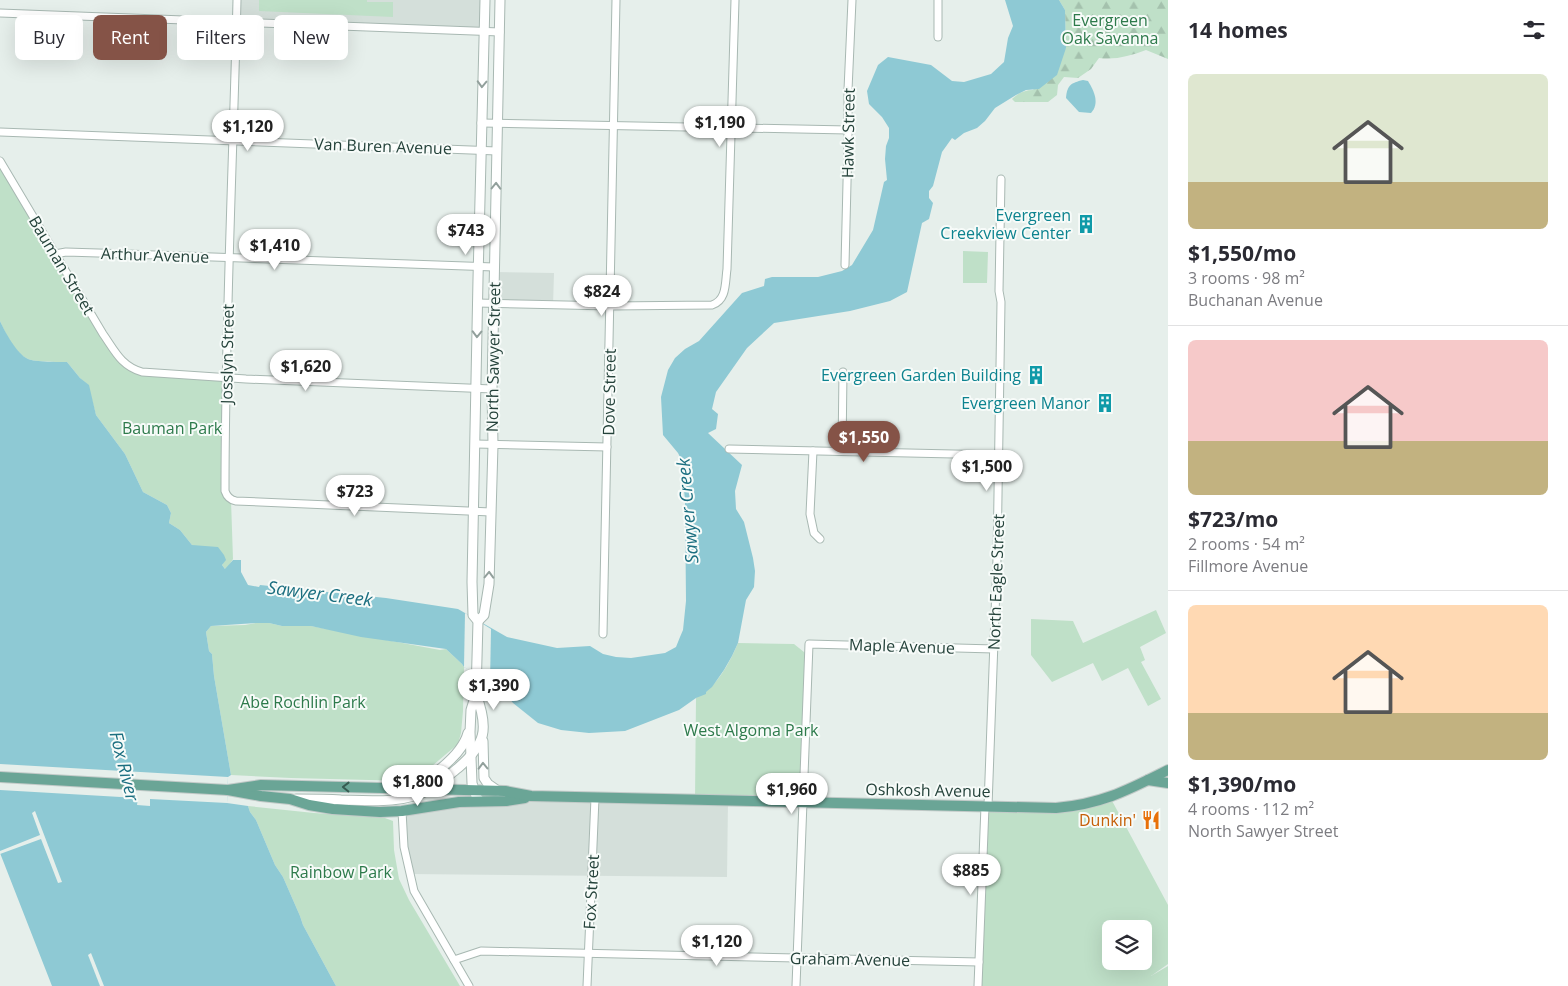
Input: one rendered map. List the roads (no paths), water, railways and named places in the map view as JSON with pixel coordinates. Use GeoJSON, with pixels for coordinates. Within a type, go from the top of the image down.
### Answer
{"type":"FeatureCollection","features":[{"type":"Feature","properties":{"kind":"main road","name":"Oshkosh Avenue"},"geometry":{"type":"LineString","coordinates":[[228,790],[261,784],[498,791],[531,796],[595,798],[1056,808],[1087,804],[1110,797],[1168,770]]}},
{"type":"Feature","properties":{"kind":"main road","name":"Oshkosh Avenue"},"geometry":{"type":"LineString","coordinates":[[0,777],[228,790],[290,799],[308,805],[333,809],[380,812],[402,811],[459,802],[506,801],[531,796]]}},
{"type":"Feature","properties":{"kind":"main road"},"geometry":{"type":"LineString","coordinates":[[1148,780],[1168,783]]}},
{"type":"Feature","properties":{"kind":"street","name":"Josslyn Street"},"geometry":{"type":"LineString","coordinates":[[236,15],[237,0]]}},
{"type":"Feature","properties":{"kind":"street","name":"North Sawyer Street"},"geometry":{"type":"LineString","coordinates":[[480,801],[472,783],[471,710],[476,694],[477,675],[478,621],[474,615],[473,603],[474,444],[485,0]]}},
{"type":"Feature","properties":{"kind":"street","name":"North Sawyer Street"},"geometry":{"type":"LineString","coordinates":[[478,621],[484,615],[489,584],[500,0]]}},
{"type":"Feature","properties":{"kind":"street","name":"Dove Street"},"geometry":{"type":"LineString","coordinates":[[603,634],[615,126],[616,0]]}},
{"type":"Feature","properties":{"kind":"street"},"geometry":{"type":"LineString","coordinates":[[478,303],[611,306],[712,305],[719,302],[724,294],[727,269],[734,0]]}},
{"type":"Feature","properties":{"kind":"street","name":"Hawk Street"},"geometry":{"type":"LineString","coordinates":[[845,265],[848,90],[852,0]]}},
{"type":"Feature","properties":{"kind":"street"},"geometry":{"type":"LineString","coordinates":[[938,0],[938,37]]}},
{"type":"Feature","properties":{"kind":"street"},"geometry":{"type":"LineString","coordinates":[[0,13],[177,20]]}},
{"type":"Feature","properties":{"kind":"street"},"geometry":{"type":"LineString","coordinates":[[264,24],[500,32]]}},
{"type":"Feature","properties":{"kind":"street","name":"Josslyn Street"},"geometry":{"type":"LineString","coordinates":[[235,60],[229,258],[225,491],[227,497],[236,501],[474,512]]}},
{"type":"Feature","properties":{"kind":"street"},"geometry":{"type":"LineString","coordinates":[[481,123],[848,130]]}},
{"type":"Feature","properties":{"kind":"street","name":"Van Buren Avenue"},"geometry":{"type":"LineString","coordinates":[[0,132],[497,151]]}},
{"type":"Feature","properties":{"kind":"street","name":"Bauman Street"},"geometry":{"type":"LineString","coordinates":[[0,162],[120,360],[142,372],[227,377]]}},
{"type":"Feature","properties":{"kind":"street","name":"North Eagle Street"},"geometry":{"type":"LineString","coordinates":[[978,986],[994,649],[999,455],[1001,178]]}},
{"type":"Feature","properties":{"kind":"street","name":"Arthur Avenue"},"geometry":{"type":"LineString","coordinates":[[55,254],[66,252],[98,253],[494,268]]}},
{"type":"Feature","properties":{"kind":"street"},"geometry":{"type":"LineString","coordinates":[[842,451],[843,372]]}},
{"type":"Feature","properties":{"kind":"street"},"geometry":{"type":"LineString","coordinates":[[227,377],[492,389]]}},
{"type":"Feature","properties":{"kind":"street"},"geometry":{"type":"LineString","coordinates":[[474,444],[607,447]]}},
{"type":"Feature","properties":{"kind":"street"},"geometry":{"type":"LineString","coordinates":[[729,449],[999,455]]}},
{"type":"Feature","properties":{"kind":"street"},"geometry":{"type":"LineString","coordinates":[[813,451],[810,514],[814,533],[820,540]]}},
{"type":"Feature","properties":{"kind":"street"},"geometry":{"type":"LineString","coordinates":[[474,512],[491,512]]}},
{"type":"Feature","properties":{"kind":"street","name":"Maple Avenue"},"geometry":{"type":"LineString","coordinates":[[803,802],[809,644],[994,649]]}},
{"type":"Feature","properties":{"kind":"street","name":"North Sawyer Street"},"geometry":{"type":"LineString","coordinates":[[290,799],[391,801],[408,798],[430,789],[472,756],[481,742],[483,734],[482,711],[476,694]]}},
{"type":"Feature","properties":{"kind":"street"},"geometry":{"type":"LineString","coordinates":[[410,789],[422,782],[464,746],[471,726]]}},
{"type":"Feature","properties":{"kind":"street"},"geometry":{"type":"LineString","coordinates":[[483,734],[484,778],[488,784],[498,791]]}},
{"type":"Feature","properties":{"kind":"street","name":"Fox Street"},"geometry":{"type":"LineString","coordinates":[[587,986],[595,798]]}},
{"type":"Feature","properties":{"kind":"street"},"geometry":{"type":"LineString","coordinates":[[796,986],[803,802]]}},
{"type":"Feature","properties":{"kind":"street"},"geometry":{"type":"LineString","coordinates":[[402,811],[404,847],[414,891],[469,986]]}},
{"type":"Feature","properties":{"kind":"street","name":"Graham Avenue"},"geometry":{"type":"LineString","coordinates":[[454,960],[481,951],[978,962]]}},
{"type":"Feature","properties":{"kind":"water"},"geometry":{"type":"Polygon","coordinates":[[[1005,0],[1059,0],[1065,10],[1066,48],[1057,75],[1039,89],[1026,90],[995,108],[977,128],[964,133],[955,140],[952,138],[942,152],[933,186],[929,191],[929,198],[933,203],[929,219],[922,223],[907,292],[890,301],[850,311],[774,323],[747,348],[716,392],[712,409],[718,414],[716,429],[708,433],[742,465],[735,491],[736,509],[744,522],[755,571],[754,587],[746,600],[738,643],[724,670],[706,694],[696,698],[679,710],[625,731],[589,733],[561,730],[538,723],[513,703],[498,684],[464,667],[446,649],[361,637],[311,626],[282,626],[256,623],[211,626],[206,632],[209,651],[212,654],[231,775],[228,777],[227,803],[248,806],[275,865],[283,877],[303,925],[336,986],[52,986],[0,853],[0,321],[12,342],[28,359],[47,362],[67,362],[80,378],[89,385],[96,415],[125,454],[143,492],[167,505],[171,513],[169,523],[180,530],[192,545],[218,547],[226,560],[222,565],[225,569],[233,560],[241,560],[241,572],[248,585],[386,598],[458,609],[507,637],[557,648],[590,646],[603,654],[631,658],[665,653],[676,647],[683,630],[686,601],[685,500],[681,459],[663,435],[661,397],[668,370],[675,358],[685,349],[699,341],[742,293],[764,286],[765,279],[772,277],[818,277],[842,271],[852,265],[873,230],[884,182],[887,180],[885,159],[889,128],[882,117],[869,104],[867,91],[878,65],[888,57],[931,65],[952,81],[964,82],[991,74],[1004,62],[1008,38],[1013,26],[1005,0]]]}},
{"type":"Feature","properties":{"kind":"water"},"geometry":{"type":"Polygon","coordinates":[[[1083,80],[1088,81],[1096,101],[1091,113],[1079,112],[1066,98],[1070,85],[1083,80]]]}},
{"type":"Feature","properties":{"kind":"place","name":"Evergreen Creekview Center"},"geometry":{"type":"Point","coordinates":[1086,224]}},
{"type":"Feature","properties":{"kind":"place","name":"Evergreen Garden Building"},"geometry":{"type":"Point","coordinates":[1036,375]}},
{"type":"Feature","properties":{"kind":"place","name":"Evergreen Manor"},"geometry":{"type":"Point","coordinates":[1105,403]}},
{"type":"Feature","properties":{"kind":"place","name":"Dunkin'"},"geometry":{"type":"Point","coordinates":[1151,820]}},
{"type":"Feature","properties":{"kind":"park label","name":"Evergreen Oak Savanna"},"geometry":{"type":"Point","coordinates":[1110,29]}},
{"type":"Feature","properties":{"kind":"park label","name":"Bauman Park"},"geometry":{"type":"Point","coordinates":[172,428]}},
{"type":"Feature","properties":{"kind":"park label","name":"Abe Rochlin Park"},"geometry":{"type":"Point","coordinates":[303,702]}},
{"type":"Feature","properties":{"kind":"park label","name":"West Algoma Park"},"geometry":{"type":"Point","coordinates":[751,730]}},
{"type":"Feature","properties":{"kind":"park label","name":"Rainbow Park"},"geometry":{"type":"Point","coordinates":[341,872]}},
{"type":"Feature","properties":{"kind":"water label","name":"Sawyer Creek"},"geometry":{"type":"Point","coordinates":[687,511]}},
{"type":"Feature","properties":{"kind":"water label","name":"Sawyer Creek"},"geometry":{"type":"Point","coordinates":[320,593]}},
{"type":"Feature","properties":{"kind":"water label","name":"Fox River"},"geometry":{"type":"Point","coordinates":[125,766]}}]}
